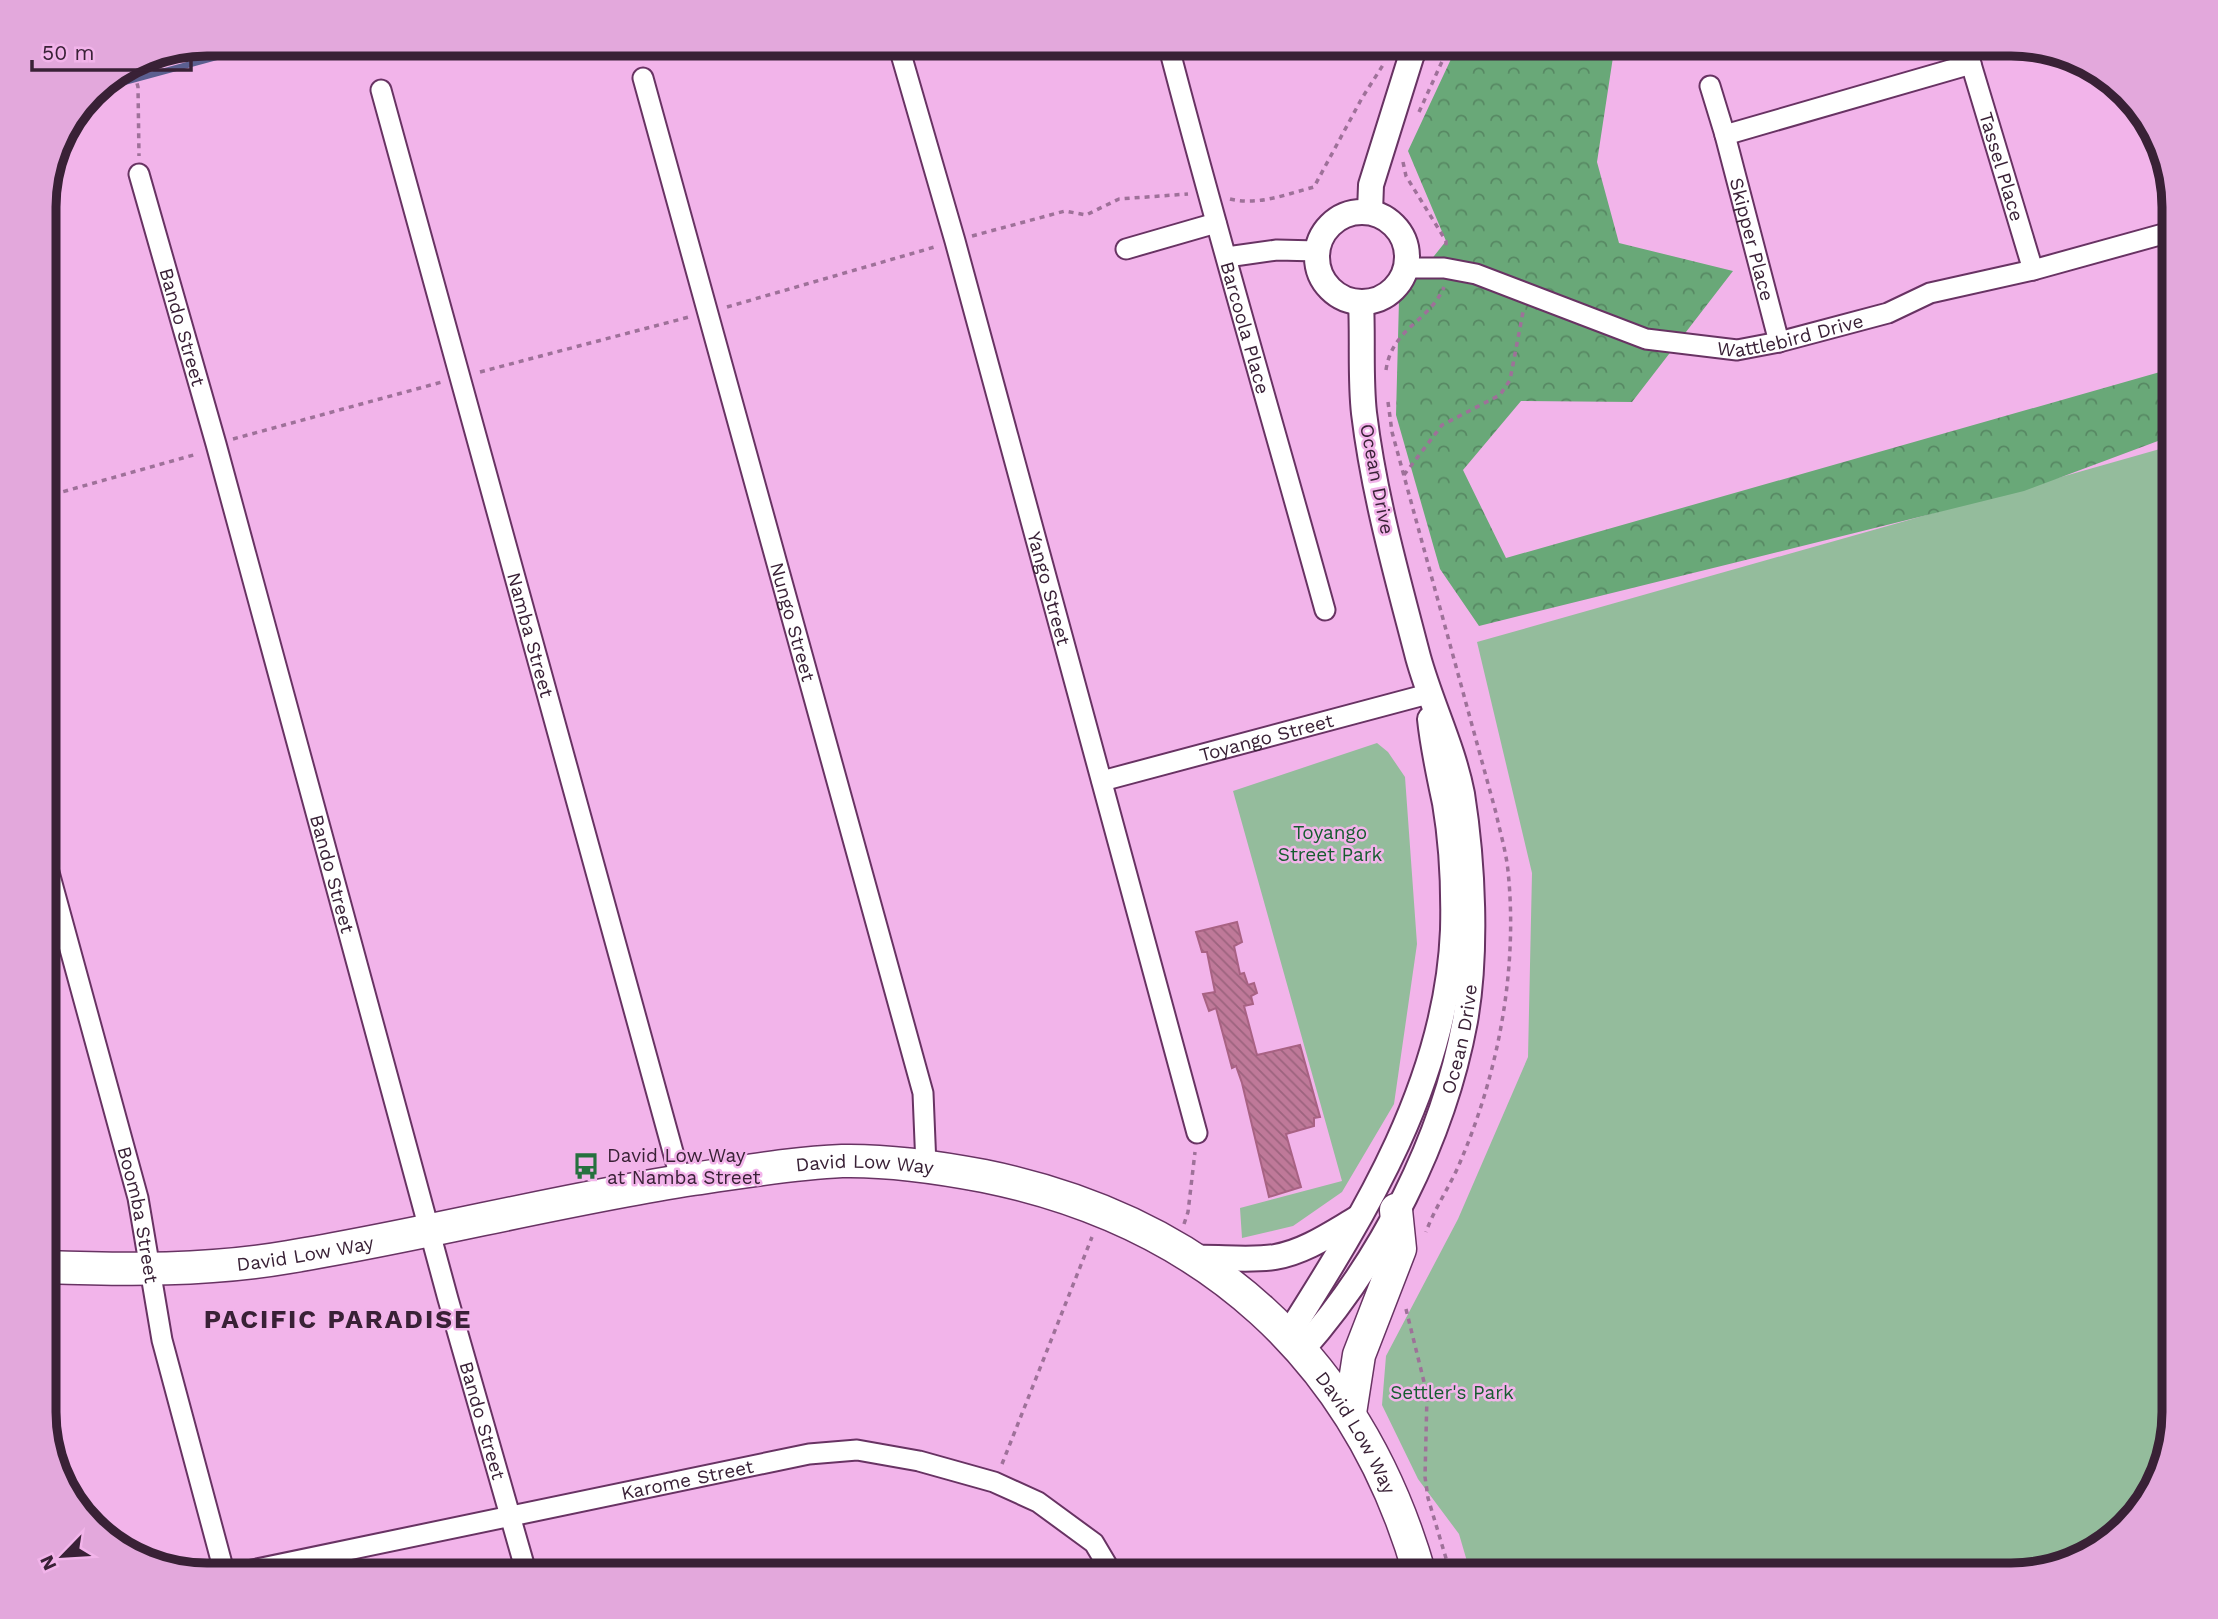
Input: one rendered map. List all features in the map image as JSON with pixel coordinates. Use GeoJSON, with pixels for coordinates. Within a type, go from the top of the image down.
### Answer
{"type":"FeatureCollection","features":[{"type":"Feature","properties":{"kind":"main road","name":"David Low Way"},"geometry":{"type":"LineString","coordinates":[[56,1268],[192,1268],[288,1258],[597,1195],[798,1164],[887,1162],[1015,1182],[1101,1210],[1185,1253],[1256,1304],[1295,1343],[1350,1413],[1387,1483],[1416,1563]]}},
{"type":"Feature","properties":{"kind":"main road"},"geometry":{"type":"LineString","coordinates":[[1350,1413],[1359,1355],[1400,1249],[1396,1210]]}},
{"type":"Feature","properties":{"kind":"street","name":"Yango Street"},"geometry":{"type":"LineString","coordinates":[[901,56],[1197,1133]]}},
{"type":"Feature","properties":{"kind":"street","name":"Barcoola Place"},"geometry":{"type":"LineString","coordinates":[[1171,56],[1207,193],[1325,610]]}},
{"type":"Feature","properties":{"kind":"street"},"geometry":{"type":"LineString","coordinates":[[1370,212],[1371,185],[1411,56]]}},
{"type":"Feature","properties":{"kind":"street","name":"Tassel Place"},"geometry":{"type":"LineString","coordinates":[[1969,56],[2033,270]]}},
{"type":"Feature","properties":{"kind":"street"},"geometry":{"type":"LineString","coordinates":[[1726,135],[1971,64]]}},
{"type":"Feature","properties":{"kind":"street","name":"Nungo Street"},"geometry":{"type":"LineString","coordinates":[[643,78],[923,1093],[926,1166]]}},
{"type":"Feature","properties":{"kind":"street","name":"Skipper Place"},"geometry":{"type":"LineString","coordinates":[[1710,86],[1726,135],[1779,342]]}},
{"type":"Feature","properties":{"kind":"street","name":"Namba Street"},"geometry":{"type":"LineString","coordinates":[[381,90],[681,1181]]}},
{"type":"Feature","properties":{"kind":"street","name":"Bando Street"},"geometry":{"type":"LineString","coordinates":[[139,174],[216,444],[429,1230],[524,1563]]}},
{"type":"Feature","properties":{"kind":"street"},"geometry":{"type":"LineString","coordinates":[[1356,212],[1370,212],[1384,217],[1396,226],[1408,253],[1406,268],[1390,293],[1377,300],[1361,302],[1347,299],[1329,286],[1318,266],[1318,251],[1322,237],[1336,221],[1356,212]]}},
{"type":"Feature","properties":{"kind":"street"},"geometry":{"type":"LineString","coordinates":[[1126,250],[1216,223]]}},
{"type":"Feature","properties":{"kind":"street","name":"Wattlebird Drive"},"geometry":{"type":"LineString","coordinates":[[1406,268],[1444,268],[1476,274],[1646,339],[1737,351],[1888,313],[1930,293],[2033,270],[2162,234]]}},
{"type":"Feature","properties":{"kind":"street"},"geometry":{"type":"LineString","coordinates":[[1227,257],[1277,250],[1318,251]]}},
{"type":"Feature","properties":{"kind":"street","name":"Ocean Drive"},"geometry":{"type":"LineString","coordinates":[[1295,1343],[1333,1314],[1396,1210],[1426,1152],[1452,1077],[1465,1019],[1471,954],[1468,840],[1462,794],[1455,759],[1428,694],[1390,550],[1375,481],[1364,411],[1361,302]]}},
{"type":"Feature","properties":{"kind":"street","name":"Toyango Street"},"geometry":{"type":"LineString","coordinates":[[1102,781],[1428,694]]}},
{"type":"Feature","properties":{"kind":"street","name":"Ocean Drive"},"geometry":{"type":"LineString","coordinates":[[1295,1343],[1409,1119],[1427,1071],[1439,1026],[1453,931],[1450,842],[1445,804],[1433,754],[1428,694]]}},
{"type":"Feature","properties":{"kind":"street","name":"Boomba Street"},"geometry":{"type":"LineString","coordinates":[[56,898],[138,1198],[162,1340],[224,1563]]}},
{"type":"Feature","properties":{"kind":"street"},"geometry":{"type":"LineString","coordinates":[[1185,1253],[1255,1259],[1277,1256],[1313,1244],[1359,1218]]}},
{"type":"Feature","properties":{"kind":"street","name":"Karome Street"},"geometry":{"type":"LineString","coordinates":[[286,1563],[809,1454],[857,1450],[919,1461],[994,1482],[1038,1502],[1094,1543],[1106,1563]]}},
{"type":"Feature","properties":{"kind":"path"},"geometry":{"type":"LineString","coordinates":[[56,494],[198,453],[216,444],[708,312],[1065,211],[1086,215],[1119,199],[1207,193],[1239,201],[1259,201],[1314,187],[1362,98],[1388,58]]}},
{"type":"Feature","properties":{"kind":"path"},"geometry":{"type":"LineString","coordinates":[[135,75],[138,87],[139,174]]}},
{"type":"Feature","properties":{"kind":"path"},"geometry":{"type":"LineString","coordinates":[[1404,475],[1443,425],[1500,395],[1510,380],[1527,293]]}},
{"type":"Feature","properties":{"kind":"path"},"geometry":{"type":"LineString","coordinates":[[1185,1253],[1197,1133]]}},
{"type":"Feature","properties":{"kind":"path"},"geometry":{"type":"LineString","coordinates":[[994,1482],[1085,1258],[1101,1210]]}},
{"type":"Feature","properties":{"kind":"green space"},"geometry":{"type":"Polygon","coordinates":[[[1452,56],[1613,56],[1597,162],[1619,243],[1733,271],[1632,402],[1521,401],[1463,470],[1506,558],[2162,371],[2162,439],[2024,491],[1479,626],[1440,569],[1396,415],[1399,300],[1446,241],[1408,151],[1452,56]]]}},
{"type":"Feature","properties":{"kind":"green space","name":"Settler's Park"},"geometry":{"type":"Polygon","coordinates":[[[2162,448],[2162,1422],[2154,1461],[2142,1488],[2118,1519],[2095,1538],[2050,1558],[2011,1563],[1467,1563],[1459,1534],[1418,1479],[1382,1405],[1386,1356],[1458,1219],[1528,1057],[1532,873],[1477,642],[2162,448]]]}},
{"type":"Feature","properties":{"kind":"green space","name":"Toyango Street Park"},"geometry":{"type":"Polygon","coordinates":[[[1377,743],[1388,752],[1405,777],[1417,944],[1394,1104],[1342,1192],[1293,1226],[1242,1238],[1240,1208],[1342,1181],[1233,791],[1377,743]]]}},
{"type":"Feature","properties":{"kind":"building"},"geometry":{"type":"Polygon","coordinates":[[[1237,922],[1242,942],[1234,946],[1240,974],[1244,973],[1248,985],[1254,983],[1257,993],[1251,996],[1253,1004],[1244,1006],[1257,1055],[1300,1045],[1320,1117],[1314,1118],[1314,1126],[1286,1134],[1301,1187],[1269,1197],[1242,1083],[1236,1066],[1232,1068],[1216,1008],[1209,1011],[1203,994],[1215,992],[1207,952],[1202,952],[1196,932],[1237,922]]]}},
{"type":"Feature","properties":{"kind":"waterway"},"geometry":{"type":"LineString","coordinates":[[120,83],[221,56]]}},
{"type":"Feature","properties":{"kind":"place","name":"David Low Way at Namba Street"},"geometry":{"type":"Point","coordinates":[586,1166]}},
{"type":"Feature","properties":{"kind":"district","name":"PACIFIC PARADISE"},"geometry":{"type":"Point","coordinates":[338,1319]}}]}
